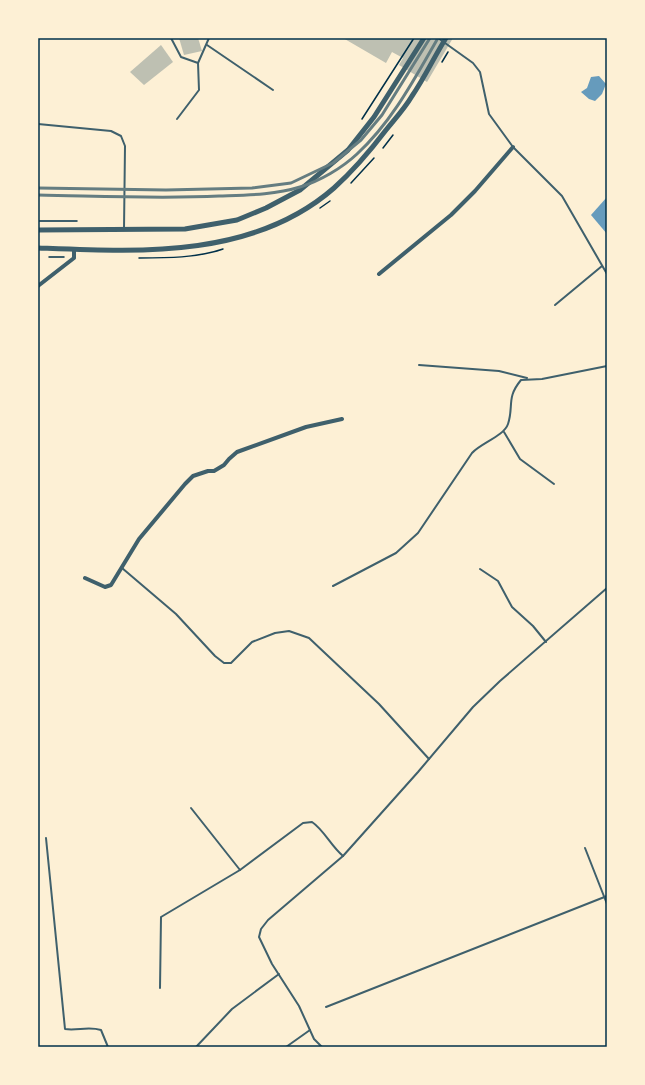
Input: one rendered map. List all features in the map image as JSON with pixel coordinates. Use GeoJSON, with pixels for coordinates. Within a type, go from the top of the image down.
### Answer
{"type":"FeatureCollection","features":[{"type":"Feature","properties":{"kind":"street"},"geometry":{"type":"LineString","coordinates":[[38,230],[185,229],[237,220],[266,208],[300,190],[348,150],[361,135],[424,38]]}},
{"type":"Feature","properties":{"kind":"street"},"geometry":{"type":"LineString","coordinates":[[38,248],[151,251],[197,246],[246,235],[283,221],[307,208],[333,189],[364,159],[412,96],[444,40]]}},
{"type":"Feature","properties":{"kind":"street"},"geometry":{"type":"LineString","coordinates":[[379,274],[423,240],[451,215],[476,191],[513,147]]}},
{"type":"Feature","properties":{"kind":"street"},"geometry":{"type":"LineString","coordinates":[[38,286],[74,258],[74,250]]}},
{"type":"Feature","properties":{"kind":"street"},"geometry":{"type":"LineString","coordinates":[[85,578],[105,587],[110,585],[139,539],[193,476],[208,471],[214,471],[224,465],[229,458],[237,452],[306,426],[342,419]]}},
{"type":"Feature","properties":{"kind":"lane"},"geometry":{"type":"LineString","coordinates":[[171,38],[181,57],[198,63]]}},
{"type":"Feature","properties":{"kind":"lane"},"geometry":{"type":"LineString","coordinates":[[177,119],[199,90],[198,63],[209,38]]}},
{"type":"Feature","properties":{"kind":"lane"},"geometry":{"type":"LineString","coordinates":[[438,38],[444,40],[474,63],[480,72],[489,114],[513,147],[562,196],[607,274]]}},
{"type":"Feature","properties":{"kind":"lane"},"geometry":{"type":"LineString","coordinates":[[207,45],[273,90]]}},
{"type":"Feature","properties":{"kind":"lane"},"geometry":{"type":"LineString","coordinates":[[38,124],[111,131],[121,136],[125,146],[124,230]]}},
{"type":"Feature","properties":{"kind":"lane"},"geometry":{"type":"LineString","coordinates":[[555,305],[602,266]]}},
{"type":"Feature","properties":{"kind":"lane"},"geometry":{"type":"LineString","coordinates":[[419,365],[499,371],[529,378],[542,379],[607,366]]}},
{"type":"Feature","properties":{"kind":"lane"},"geometry":{"type":"LineString","coordinates":[[333,586],[396,553],[418,533],[472,453],[479,445],[504,432],[508,424],[511,395],[521,380],[529,378]]}},
{"type":"Feature","properties":{"kind":"lane"},"geometry":{"type":"LineString","coordinates":[[504,432],[520,459],[554,484]]}},
{"type":"Feature","properties":{"kind":"lane"},"geometry":{"type":"LineString","coordinates":[[121,568],[176,614],[215,656],[224,663],[231,663],[252,642],[275,633],[289,631],[309,638],[379,704],[429,759]]}},
{"type":"Feature","properties":{"kind":"lane"},"geometry":{"type":"LineString","coordinates":[[480,570],[498,581],[512,607],[533,626],[546,642]]}},
{"type":"Feature","properties":{"kind":"lane"},"geometry":{"type":"LineString","coordinates":[[322,1047],[314,1039],[299,1006],[279,974],[259,937],[260,929],[273,915],[343,856],[429,759],[473,706],[607,588]]}},
{"type":"Feature","properties":{"kind":"lane"},"geometry":{"type":"LineString","coordinates":[[191,808],[240,870]]}},
{"type":"Feature","properties":{"kind":"lane"},"geometry":{"type":"LineString","coordinates":[[160,988],[161,917],[240,870],[303,823],[312,822],[316,825],[336,850],[343,856]]}},
{"type":"Feature","properties":{"kind":"lane"},"geometry":{"type":"LineString","coordinates":[[46,838],[65,1029],[74,1030],[92,1027],[101,1030],[108,1047]]}},
{"type":"Feature","properties":{"kind":"lane"},"geometry":{"type":"LineString","coordinates":[[585,848],[606,896],[607,904]]}},
{"type":"Feature","properties":{"kind":"lane"},"geometry":{"type":"LineString","coordinates":[[326,1007],[606,896]]}},
{"type":"Feature","properties":{"kind":"lane"},"geometry":{"type":"LineString","coordinates":[[196,1047],[232,1009],[279,974]]}},
{"type":"Feature","properties":{"kind":"lane"},"geometry":{"type":"LineString","coordinates":[[286,1047],[310,1030]]}},
{"type":"Feature","properties":{"kind":"path"},"geometry":{"type":"LineString","coordinates":[[360,122],[414,38]]}},
{"type":"Feature","properties":{"kind":"path"},"geometry":{"type":"LineString","coordinates":[[38,221],[77,222]]}},
{"type":"Feature","properties":{"kind":"water"},"geometry":{"type":"Polygon","coordinates":[[[599,76],[606,84],[602,94],[595,101],[589,99],[581,92],[587,88],[591,77],[599,76]]]}},
{"type":"Feature","properties":{"kind":"water"},"geometry":{"type":"Polygon","coordinates":[[[607,197],[607,234],[591,215],[607,197]]]}},
{"type":"Feature","properties":{"kind":"building"},"geometry":{"type":"Polygon","coordinates":[[[179,38],[198,38],[202,51],[184,55],[179,38]]]}},
{"type":"Feature","properties":{"kind":"building"},"geometry":{"type":"Polygon","coordinates":[[[343,38],[453,38],[427,82],[399,65],[403,58],[392,52],[386,63],[343,38]]]}},
{"type":"Feature","properties":{"kind":"building"},"geometry":{"type":"Polygon","coordinates":[[[161,45],[173,62],[144,85],[130,72],[161,45]]]}},
{"type":"Feature","properties":{"kind":"railway"},"geometry":{"type":"LineString","coordinates":[[38,188],[166,190],[252,188],[291,183],[333,163],[361,140],[382,115],[430,38]]}},
{"type":"Feature","properties":{"kind":"railway"},"geometry":{"type":"LineString","coordinates":[[38,195],[196,197],[280,192],[308,184],[323,178],[345,164],[370,141],[402,99],[438,38]]}}]}
